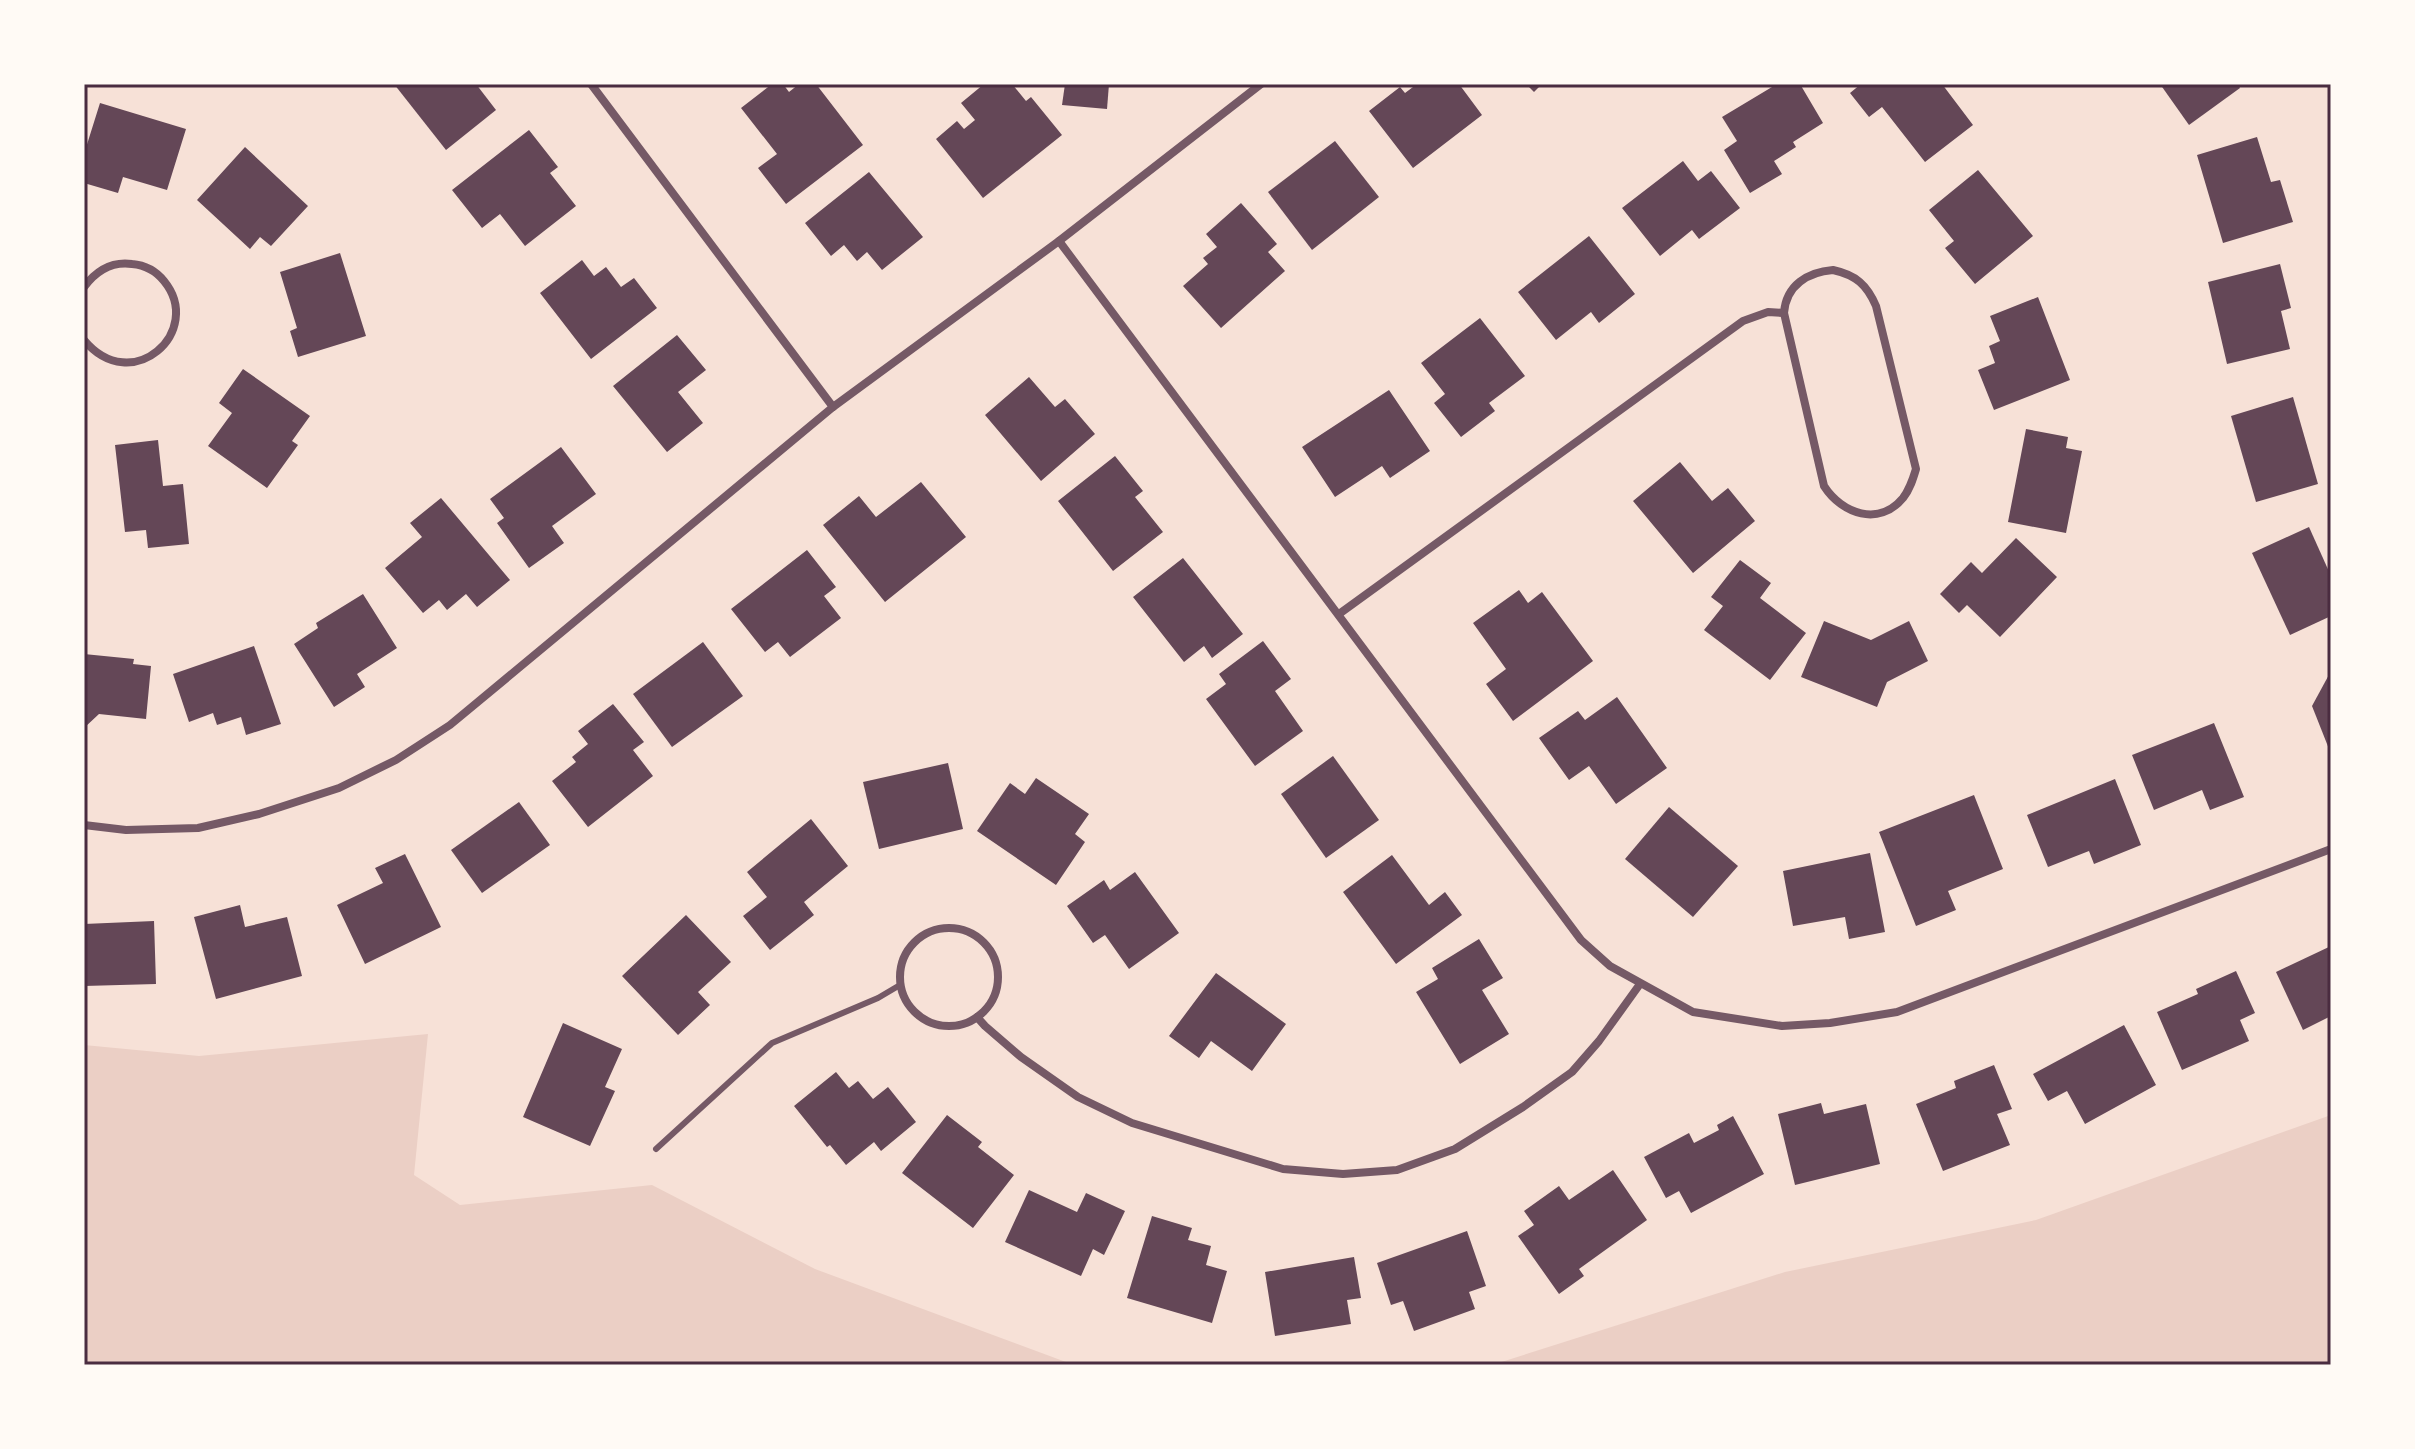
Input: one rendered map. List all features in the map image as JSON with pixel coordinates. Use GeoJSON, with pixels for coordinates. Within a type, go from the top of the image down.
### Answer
{"type":"FeatureCollection","features":[{"type":"Feature","properties":{"kind":"street"},"geometry":{"type":"LineString","coordinates":[[591,84],[833,407]]}},
{"type":"Feature","properties":{"kind":"street"},"geometry":{"type":"LineString","coordinates":[[84,825],[126,830],[198,828],[259,814],[339,788],[396,760],[450,725],[833,407],[1059,241],[1261,84]]}},
{"type":"Feature","properties":{"kind":"street"},"geometry":{"type":"LineString","coordinates":[[1059,241],[1581,940],[1610,966],[1693,1012],[1782,1026],[1830,1023],[1897,1012],[2331,849]]}},
{"type":"Feature","properties":{"kind":"street"},"geometry":{"type":"LineString","coordinates":[[84,287],[103,268],[119,263],[150,269],[171,292],[175,324],[157,352],[125,363],[108,360],[93,351],[84,340]]}},
{"type":"Feature","properties":{"kind":"street"},"geometry":{"type":"LineString","coordinates":[[1818,271],[1848,273],[1861,281],[1870,292],[1916,469],[1903,499],[1891,508],[1860,514],[1845,509],[1824,486],[1784,313],[1792,289],[1818,271]]}},
{"type":"Feature","properties":{"kind":"street"},"geometry":{"type":"LineString","coordinates":[[1339,614],[1743,321],[1768,312],[1784,313]]}},
{"type":"Feature","properties":{"kind":"street"},"geometry":{"type":"LineString","coordinates":[[945,929],[960,929],[987,946],[995,960],[998,976],[989,1006],[963,1025],[930,1023],[916,1014],[905,1001],[900,985],[900,969],[906,954],[929,932],[945,929]]}},
{"type":"Feature","properties":{"kind":"street"},"geometry":{"type":"LineString","coordinates":[[977,1017],[1021,1057],[1078,1097],[1132,1123],[1283,1169],[1343,1174],[1397,1170],[1455,1149],[1523,1107],[1572,1072],[1599,1041],[1640,984]]}},
{"type":"Feature","properties":{"kind":"lane"},"geometry":{"type":"LineString","coordinates":[[656,1149],[772,1043],[878,998],[900,985]]}},
{"type":"Feature","properties":{"kind":"shaded area"},"geometry":{"type":"Polygon","coordinates":[[[428,1034],[414,1175],[460,1205],[652,1185],[815,1269],[1074,1365],[84,1365],[84,1045],[199,1056],[428,1034]]]}},
{"type":"Feature","properties":{"kind":"shaded area"},"geometry":{"type":"Polygon","coordinates":[[[2331,1115],[2331,1365],[1492,1365],[1785,1272],[2036,1220],[2331,1115]]]}},
{"type":"Feature","properties":{"kind":"building"},"geometry":{"type":"Polygon","coordinates":[[[394,84],[476,84],[496,110],[446,150],[394,84]]]}},
{"type":"Feature","properties":{"kind":"building"},"geometry":{"type":"Polygon","coordinates":[[[772,84],[783,84],[789,92],[799,84],[816,84],[863,145],[786,204],[758,168],[777,154],[741,108],[772,84]]]}},
{"type":"Feature","properties":{"kind":"building"},"geometry":{"type":"Polygon","coordinates":[[[984,84],[1012,84],[1026,101],[1031,97],[1062,135],[983,198],[936,139],[957,121],[964,129],[975,120],[961,103],[984,84]]]}},
{"type":"Feature","properties":{"kind":"building"},"geometry":{"type":"Polygon","coordinates":[[[1065,84],[1109,84],[1107,109],[1062,105],[1065,84]]]}},
{"type":"Feature","properties":{"kind":"building"},"geometry":{"type":"Polygon","coordinates":[[[1417,84],[1459,84],[1482,115],[1413,168],[1369,111],[1400,87],[1405,93],[1417,84]]]}},
{"type":"Feature","properties":{"kind":"building"},"geometry":{"type":"Polygon","coordinates":[[[1526,84],[1542,84],[1534,92],[1526,84]]]}},
{"type":"Feature","properties":{"kind":"building"},"geometry":{"type":"Polygon","coordinates":[[[1777,84],[1800,84],[1823,123],[1793,142],[1796,147],[1774,161],[1782,174],[1750,193],[1724,150],[1737,141],[1722,117],[1777,84]]]}},
{"type":"Feature","properties":{"kind":"building"},"geometry":{"type":"Polygon","coordinates":[[[1861,84],[1942,84],[1973,125],[1925,162],[1882,107],[1869,117],[1850,93],[1861,84]]]}},
{"type":"Feature","properties":{"kind":"building"},"geometry":{"type":"Polygon","coordinates":[[[2160,84],[2238,84],[2240,88],[2189,125],[2160,84]]]}},
{"type":"Feature","properties":{"kind":"building"},"geometry":{"type":"Polygon","coordinates":[[[100,103],[186,129],[167,190],[123,177],[118,193],[84,183],[84,154],[100,103]]]}},
{"type":"Feature","properties":{"kind":"building"},"geometry":{"type":"Polygon","coordinates":[[[529,130],[558,167],[550,173],[576,206],[525,246],[500,214],[482,228],[452,190],[529,130]]]}},
{"type":"Feature","properties":{"kind":"building"},"geometry":{"type":"Polygon","coordinates":[[[2257,137],[2271,182],[2280,180],[2293,222],[2223,243],[2197,155],[2257,137]]]}},
{"type":"Feature","properties":{"kind":"building"},"geometry":{"type":"Polygon","coordinates":[[[1335,141],[1379,197],[1312,250],[1268,192],[1335,141]]]}},
{"type":"Feature","properties":{"kind":"building"},"geometry":{"type":"Polygon","coordinates":[[[245,147],[308,206],[271,246],[260,237],[250,249],[197,200],[245,147]]]}},
{"type":"Feature","properties":{"kind":"building"},"geometry":{"type":"Polygon","coordinates":[[[1683,161],[1698,181],[1711,171],[1740,208],[1699,239],[1692,230],[1660,256],[1622,208],[1683,161]]]}},
{"type":"Feature","properties":{"kind":"building"},"geometry":{"type":"Polygon","coordinates":[[[1978,170],[2033,236],[1975,284],[1945,248],[1954,241],[1929,210],[1978,170]]]}},
{"type":"Feature","properties":{"kind":"building"},"geometry":{"type":"Polygon","coordinates":[[[869,172],[923,237],[882,270],[867,252],[857,261],[844,245],[831,256],[805,223],[869,172]]]}},
{"type":"Feature","properties":{"kind":"building"},"geometry":{"type":"Polygon","coordinates":[[[1241,203],[1277,244],[1268,252],[1285,271],[1221,328],[1183,286],[1208,264],[1203,258],[1217,247],[1206,234],[1241,203]]]}},
{"type":"Feature","properties":{"kind":"building"},"geometry":{"type":"Polygon","coordinates":[[[1589,236],[1635,294],[1599,323],[1591,312],[1556,340],[1518,292],[1589,236]]]}},
{"type":"Feature","properties":{"kind":"building"},"geometry":{"type":"Polygon","coordinates":[[[340,253],[366,336],[298,357],[290,331],[297,328],[280,272],[340,253]]]}},
{"type":"Feature","properties":{"kind":"building"},"geometry":{"type":"Polygon","coordinates":[[[582,260],[594,276],[606,267],[621,287],[634,278],[657,308],[591,359],[540,293],[582,260]]]}},
{"type":"Feature","properties":{"kind":"building"},"geometry":{"type":"Polygon","coordinates":[[[2280,264],[2291,308],[2281,311],[2290,349],[2227,364],[2208,282],[2280,264]]]}},
{"type":"Feature","properties":{"kind":"building"},"geometry":{"type":"Polygon","coordinates":[[[2038,297],[2070,380],[1994,410],[1978,370],[1995,363],[1989,346],[2000,341],[1990,316],[2038,297]]]}},
{"type":"Feature","properties":{"kind":"building"},"geometry":{"type":"Polygon","coordinates":[[[1480,318],[1525,376],[1489,403],[1495,411],[1461,437],[1434,403],[1445,394],[1421,363],[1480,318]]]}},
{"type":"Feature","properties":{"kind":"building"},"geometry":{"type":"Polygon","coordinates":[[[677,335],[706,370],[678,392],[703,423],[667,452],[613,386],[677,335]]]}},
{"type":"Feature","properties":{"kind":"building"},"geometry":{"type":"Polygon","coordinates":[[[243,369],[310,416],[292,441],[298,445],[267,488],[208,446],[232,413],[219,403],[243,369]]]}},
{"type":"Feature","properties":{"kind":"building"},"geometry":{"type":"Polygon","coordinates":[[[1029,377],[1055,407],[1065,399],[1095,434],[1041,481],[985,415],[1029,377]]]}},
{"type":"Feature","properties":{"kind":"building"},"geometry":{"type":"Polygon","coordinates":[[[1389,390],[1430,451],[1390,478],[1382,466],[1335,497],[1302,447],[1389,390]]]}},
{"type":"Feature","properties":{"kind":"building"},"geometry":{"type":"Polygon","coordinates":[[[2293,397],[2318,484],[2256,502],[2231,416],[2293,397]]]}},
{"type":"Feature","properties":{"kind":"building"},"geometry":{"type":"Polygon","coordinates":[[[2026,429],[2068,437],[2066,448],[2082,451],[2066,533],[2008,522],[2026,429]]]}},
{"type":"Feature","properties":{"kind":"building"},"geometry":{"type":"Polygon","coordinates":[[[158,440],[163,486],[183,484],[189,544],[148,548],[146,530],[125,532],[115,445],[158,440]]]}},
{"type":"Feature","properties":{"kind":"building"},"geometry":{"type":"Polygon","coordinates":[[[561,447],[596,494],[552,526],[564,543],[529,568],[497,523],[504,518],[490,499],[561,447]]]}},
{"type":"Feature","properties":{"kind":"building"},"geometry":{"type":"Polygon","coordinates":[[[1115,456],[1143,491],[1135,497],[1163,532],[1113,571],[1058,501],[1115,456]]]}},
{"type":"Feature","properties":{"kind":"building"},"geometry":{"type":"Polygon","coordinates":[[[1680,462],[1712,501],[1728,488],[1755,521],[1693,573],[1633,501],[1680,462]]]}},
{"type":"Feature","properties":{"kind":"building"},"geometry":{"type":"Polygon","coordinates":[[[921,482],[966,537],[885,602],[823,525],[859,496],[876,517],[921,482]]]}},
{"type":"Feature","properties":{"kind":"building"},"geometry":{"type":"Polygon","coordinates":[[[441,498],[510,580],[477,607],[466,594],[447,610],[439,600],[423,613],[385,568],[422,537],[410,523],[441,498]]]}},
{"type":"Feature","properties":{"kind":"building"},"geometry":{"type":"Polygon","coordinates":[[[2309,527],[2331,576],[2331,616],[2290,635],[2252,553],[2309,527]]]}},
{"type":"Feature","properties":{"kind":"building"},"geometry":{"type":"Polygon","coordinates":[[[2016,538],[2057,577],[2000,637],[1967,605],[1959,613],[1940,594],[1971,562],[1982,573],[2016,538]]]}},
{"type":"Feature","properties":{"kind":"building"},"geometry":{"type":"Polygon","coordinates":[[[807,550],[836,587],[824,596],[841,618],[790,657],[778,642],[765,652],[731,609],[807,550]]]}},
{"type":"Feature","properties":{"kind":"building"},"geometry":{"type":"Polygon","coordinates":[[[1183,558],[1243,634],[1212,658],[1204,646],[1184,662],[1133,597],[1183,558]]]}},
{"type":"Feature","properties":{"kind":"building"},"geometry":{"type":"Polygon","coordinates":[[[1740,560],[1771,583],[1760,598],[1806,633],[1770,680],[1704,630],[1723,606],[1711,597],[1740,560]]]}},
{"type":"Feature","properties":{"kind":"building"},"geometry":{"type":"Polygon","coordinates":[[[1519,590],[1528,603],[1542,592],[1593,661],[1513,721],[1486,684],[1506,669],[1473,623],[1519,590]]]}},
{"type":"Feature","properties":{"kind":"building"},"geometry":{"type":"Polygon","coordinates":[[[363,594],[397,648],[357,674],[365,687],[334,707],[294,644],[318,628],[316,623],[363,594]]]}},
{"type":"Feature","properties":{"kind":"building"},"geometry":{"type":"Polygon","coordinates":[[[1824,621],[1871,640],[1909,621],[1928,661],[1887,682],[1877,707],[1801,677],[1824,621]]]}},
{"type":"Feature","properties":{"kind":"building"},"geometry":{"type":"Polygon","coordinates":[[[1263,641],[1291,679],[1275,691],[1303,731],[1255,766],[1206,699],[1226,684],[1219,674],[1263,641]]]}},
{"type":"Feature","properties":{"kind":"building"},"geometry":{"type":"Polygon","coordinates":[[[703,642],[743,696],[672,747],[633,694],[703,642]]]}},
{"type":"Feature","properties":{"kind":"building"},"geometry":{"type":"Polygon","coordinates":[[[254,646],[281,724],[246,735],[241,717],[217,725],[213,713],[189,722],[173,674],[254,646]]]}},
{"type":"Feature","properties":{"kind":"building"},"geometry":{"type":"Polygon","coordinates":[[[84,654],[134,659],[133,664],[151,666],[146,719],[99,714],[84,728],[84,654]]]}},
{"type":"Feature","properties":{"kind":"building"},"geometry":{"type":"Polygon","coordinates":[[[2331,671],[2331,754],[2312,706],[2331,671]]]}},
{"type":"Feature","properties":{"kind":"building"},"geometry":{"type":"Polygon","coordinates":[[[1617,697],[1667,768],[1616,804],[1589,766],[1569,780],[1539,738],[1578,711],[1585,720],[1617,697]]]}},
{"type":"Feature","properties":{"kind":"building"},"geometry":{"type":"Polygon","coordinates":[[[613,704],[644,742],[633,750],[653,776],[588,827],[552,781],[576,762],[572,757],[588,744],[578,731],[613,704]]]}},
{"type":"Feature","properties":{"kind":"building"},"geometry":{"type":"Polygon","coordinates":[[[2214,723],[2244,797],[2210,810],[2202,790],[2154,810],[2132,755],[2214,723]]]}},
{"type":"Feature","properties":{"kind":"building"},"geometry":{"type":"Polygon","coordinates":[[[1333,756],[1379,820],[1326,858],[1281,794],[1333,756]]]}},
{"type":"Feature","properties":{"kind":"building"},"geometry":{"type":"Polygon","coordinates":[[[948,763],[963,829],[879,849],[863,782],[948,763]]]}},
{"type":"Feature","properties":{"kind":"building"},"geometry":{"type":"Polygon","coordinates":[[[1036,778],[1089,814],[1075,834],[1085,842],[1056,885],[977,831],[1010,783],[1025,794],[1036,778]]]}},
{"type":"Feature","properties":{"kind":"building"},"geometry":{"type":"Polygon","coordinates":[[[2115,779],[2141,845],[2094,864],[2089,851],[2048,867],[2027,815],[2115,779]]]}},
{"type":"Feature","properties":{"kind":"building"},"geometry":{"type":"Polygon","coordinates":[[[1974,795],[2003,869],[1948,891],[1956,910],[1916,926],[1879,832],[1974,795]]]}},
{"type":"Feature","properties":{"kind":"building"},"geometry":{"type":"Polygon","coordinates":[[[519,802],[550,845],[482,893],[451,850],[519,802]]]}},
{"type":"Feature","properties":{"kind":"building"},"geometry":{"type":"Polygon","coordinates":[[[1669,807],[1738,866],[1693,917],[1625,859],[1669,807]]]}},
{"type":"Feature","properties":{"kind":"building"},"geometry":{"type":"Polygon","coordinates":[[[811,819],[848,866],[804,902],[814,915],[770,950],[743,916],[767,897],[747,872],[811,819]]]}},
{"type":"Feature","properties":{"kind":"building"},"geometry":{"type":"Polygon","coordinates":[[[1870,853],[1885,932],[1849,939],[1845,917],[1793,926],[1783,871],[1870,853]]]}},
{"type":"Feature","properties":{"kind":"building"},"geometry":{"type":"Polygon","coordinates":[[[405,854],[441,927],[365,964],[337,905],[383,883],[375,868],[405,854]]]}},
{"type":"Feature","properties":{"kind":"building"},"geometry":{"type":"Polygon","coordinates":[[[1392,855],[1429,905],[1445,892],[1462,915],[1396,964],[1343,892],[1392,855]]]}},
{"type":"Feature","properties":{"kind":"building"},"geometry":{"type":"Polygon","coordinates":[[[1135,872],[1179,933],[1129,969],[1105,935],[1093,943],[1067,906],[1104,880],[1110,890],[1135,872]]]}},
{"type":"Feature","properties":{"kind":"building"},"geometry":{"type":"Polygon","coordinates":[[[240,905],[245,927],[287,917],[302,976],[216,999],[194,917],[240,905]]]}},
{"type":"Feature","properties":{"kind":"building"},"geometry":{"type":"Polygon","coordinates":[[[686,915],[731,962],[698,992],[710,1005],[678,1035],[622,976],[686,915]]]}},
{"type":"Feature","properties":{"kind":"building"},"geometry":{"type":"Polygon","coordinates":[[[154,921],[156,984],[84,986],[84,924],[154,921]]]}},
{"type":"Feature","properties":{"kind":"building"},"geometry":{"type":"Polygon","coordinates":[[[1479,939],[1503,978],[1482,990],[1509,1034],[1460,1064],[1416,992],[1438,979],[1432,968],[1479,939]]]}},
{"type":"Feature","properties":{"kind":"building"},"geometry":{"type":"Polygon","coordinates":[[[2331,946],[2331,1016],[2303,1030],[2276,972],[2331,946]]]}},
{"type":"Feature","properties":{"kind":"building"},"geometry":{"type":"Polygon","coordinates":[[[2236,971],[2255,1013],[2240,1020],[2249,1041],[2182,1070],[2157,1012],[2198,994],[2196,989],[2236,971]]]}},
{"type":"Feature","properties":{"kind":"building"},"geometry":{"type":"Polygon","coordinates":[[[1216,973],[1286,1024],[1252,1071],[1211,1041],[1199,1058],[1169,1036],[1216,973]]]}},
{"type":"Feature","properties":{"kind":"building"},"geometry":{"type":"Polygon","coordinates":[[[563,1023],[622,1049],[605,1087],[615,1091],[590,1146],[523,1117],[563,1023]]]}},
{"type":"Feature","properties":{"kind":"building"},"geometry":{"type":"Polygon","coordinates":[[[2124,1025],[2156,1085],[2085,1124],[2067,1091],[2048,1101],[2033,1074],[2124,1025]]]}},
{"type":"Feature","properties":{"kind":"building"},"geometry":{"type":"Polygon","coordinates":[[[1994,1065],[2012,1109],[1997,1114],[2010,1145],[1943,1171],[1916,1104],[1956,1088],[1954,1081],[1994,1065]]]}},
{"type":"Feature","properties":{"kind":"building"},"geometry":{"type":"Polygon","coordinates":[[[836,1072],[849,1088],[858,1081],[873,1099],[888,1087],[916,1122],[881,1151],[874,1142],[846,1165],[794,1106],[836,1072]]]}},
{"type":"Feature","properties":{"kind":"building"},"geometry":{"type":"Polygon","coordinates":[[[1821,1103],[1824,1114],[1866,1104],[1880,1164],[1795,1185],[1778,1114],[1821,1103]]]}},
{"type":"Feature","properties":{"kind":"building"},"geometry":{"type":"Polygon","coordinates":[[[947,1115],[982,1142],[978,1147],[1014,1175],[973,1228],[902,1173],[947,1115]]]}},
{"type":"Feature","properties":{"kind":"building"},"geometry":{"type":"Polygon","coordinates":[[[1733,1116],[1764,1174],[1691,1213],[1679,1191],[1666,1198],[1644,1157],[1689,1133],[1694,1143],[1719,1130],[1717,1125],[1733,1116]]]}},
{"type":"Feature","properties":{"kind":"building"},"geometry":{"type":"Polygon","coordinates":[[[1613,1170],[1647,1220],[1579,1269],[1584,1276],[1559,1294],[1518,1236],[1534,1225],[1524,1211],[1559,1186],[1569,1200],[1613,1170]]]}},
{"type":"Feature","properties":{"kind":"building"},"geometry":{"type":"Polygon","coordinates":[[[1029,1190],[1077,1212],[1086,1193],[1125,1211],[1104,1255],[1093,1249],[1081,1276],[1005,1242],[1029,1190]]]}},
{"type":"Feature","properties":{"kind":"building"},"geometry":{"type":"Polygon","coordinates":[[[1152,1216],[1192,1228],[1188,1240],[1211,1246],[1206,1265],[1227,1271],[1212,1323],[1127,1298],[1152,1216]]]}},
{"type":"Feature","properties":{"kind":"building"},"geometry":{"type":"Polygon","coordinates":[[[1467,1231],[1486,1286],[1469,1292],[1475,1309],[1414,1331],[1403,1301],[1391,1305],[1377,1263],[1467,1231]]]}},
{"type":"Feature","properties":{"kind":"building"},"geometry":{"type":"Polygon","coordinates":[[[1354,1257],[1361,1298],[1347,1300],[1351,1324],[1275,1336],[1265,1272],[1354,1257]]]}}]}
